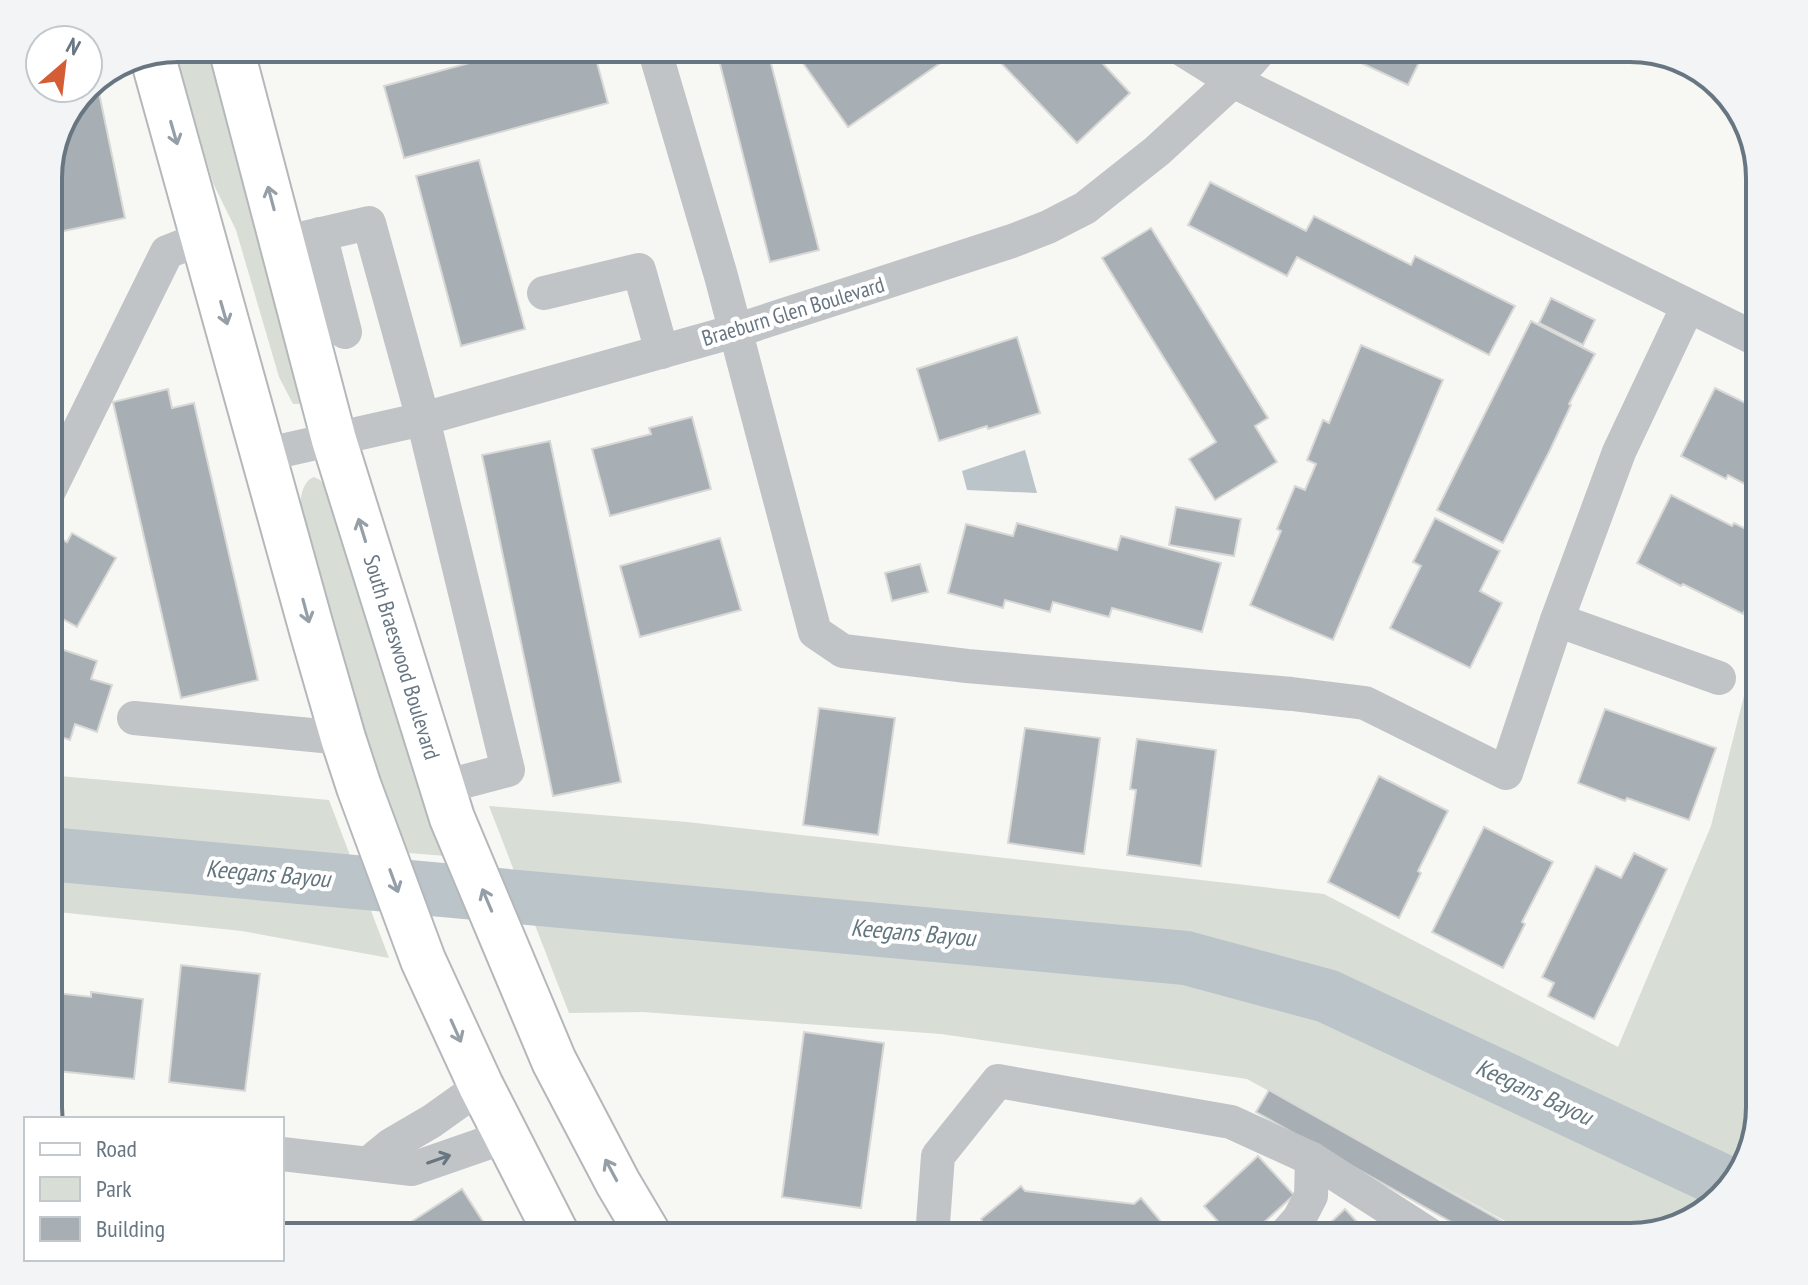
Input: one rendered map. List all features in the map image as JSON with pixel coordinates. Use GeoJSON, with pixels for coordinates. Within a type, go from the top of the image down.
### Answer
{"type":"FeatureCollection","features":[{"type":"Feature","properties":{"kind":"main road","name":"South Braeswood Boulevard"},"geometry":{"type":"LineString","coordinates":[[238,62],[301,238],[327,338],[334,440],[447,802],[554,1061],[642,1223]]}},
{"type":"Feature","properties":{"kind":"main road"},"geometry":{"type":"LineString","coordinates":[[155,64],[343,738],[423,960],[481,1086],[551,1223]]}},
{"type":"Feature","properties":{"kind":"street"},"geometry":{"type":"LineString","coordinates":[[658,62],[721,276],[815,632],[843,651],[967,666],[1365,703],[1506,773],[1557,620],[1619,452],[1688,306]]}},
{"type":"Feature","properties":{"kind":"street"},"geometry":{"type":"LineString","coordinates":[[1202,62],[1233,81],[1746,334]]}},
{"type":"Feature","properties":{"kind":"street","name":"Braeburn Glen Boulevard"},"geometry":{"type":"LineString","coordinates":[[263,455],[423,419],[735,331],[1048,227],[1085,208],[1157,151],[1250,62]]}},
{"type":"Feature","properties":{"kind":"street"},"geometry":{"type":"LineString","coordinates":[[301,238],[369,223],[423,419],[508,770],[447,802]]}},
{"type":"Feature","properties":{"kind":"street"},"geometry":{"type":"LineString","coordinates":[[62,465],[167,252],[203,238]]}},
{"type":"Feature","properties":{"kind":"street"},"geometry":{"type":"LineString","coordinates":[[544,293],[639,270],[662,352]]}},
{"type":"Feature","properties":{"kind":"street"},"geometry":{"type":"LineString","coordinates":[[327,338],[394,317]]}},
{"type":"Feature","properties":{"kind":"street"},"geometry":{"type":"LineString","coordinates":[[1557,620],[1719,678]]}},
{"type":"Feature","properties":{"kind":"street"},"geometry":{"type":"LineString","coordinates":[[134,718],[343,738]]}},
{"type":"Feature","properties":{"kind":"street"},"geometry":{"type":"LineString","coordinates":[[933,1223],[938,1156],[998,1081],[1231,1122],[1312,1159],[1404,1223]]}},
{"type":"Feature","properties":{"kind":"street"},"geometry":{"type":"LineString","coordinates":[[369,1163],[481,1086]]}},
{"type":"Feature","properties":{"kind":"street"},"geometry":{"type":"LineString","coordinates":[[284,1154],[412,1169],[507,1136]]}},
{"type":"Feature","properties":{"kind":"street"},"geometry":{"type":"LineString","coordinates":[[1295,1223],[1311,1196],[1312,1159]]}},
{"type":"Feature","properties":{"kind":"green space"},"geometry":{"type":"Polygon","coordinates":[[[178,62],[218,62],[302,399],[299,404],[293,404],[279,377],[236,230],[213,183],[178,62]]]}},
{"type":"Feature","properties":{"kind":"green space"},"geometry":{"type":"Polygon","coordinates":[[[314,477],[337,501],[446,856],[409,853],[385,799],[299,510],[305,486],[314,477]]]}},
{"type":"Feature","properties":{"kind":"green space"},"geometry":{"type":"Polygon","coordinates":[[[1746,688],[1746,1107],[1744,1130],[1730,1165],[1722,1178],[1694,1203],[1653,1221],[1509,1223],[1247,1079],[941,1034],[643,1012],[569,1013],[489,806],[687,822],[1324,894],[1618,1047],[1711,826],[1746,688]]]}},
{"type":"Feature","properties":{"kind":"green space"},"geometry":{"type":"Polygon","coordinates":[[[62,776],[329,800],[389,958],[242,931],[62,912],[62,776]]]}},
{"type":"Feature","properties":{"kind":"shaded area"},"geometry":{"type":"Polygon","coordinates":[[[1025,450],[1037,493],[967,490],[962,471],[1025,450]]]}},
{"type":"Feature","properties":{"kind":"building"},"geometry":{"type":"Polygon","coordinates":[[[473,62],[597,62],[608,103],[404,158],[384,86],[473,62]]]}},
{"type":"Feature","properties":{"kind":"building"},"geometry":{"type":"Polygon","coordinates":[[[720,62],[771,62],[819,250],[770,262],[720,62]]]}},
{"type":"Feature","properties":{"kind":"building"},"geometry":{"type":"Polygon","coordinates":[[[804,62],[942,62],[848,127],[804,62]]]}},
{"type":"Feature","properties":{"kind":"building"},"geometry":{"type":"Polygon","coordinates":[[[1101,62],[1130,93],[1077,143],[1001,63],[1101,62]]]}},
{"type":"Feature","properties":{"kind":"building"},"geometry":{"type":"Polygon","coordinates":[[[1359,62],[1419,62],[1408,85],[1359,62]]]}},
{"type":"Feature","properties":{"kind":"building"},"geometry":{"type":"Polygon","coordinates":[[[90,104],[101,104],[125,218],[62,231],[62,171],[66,148],[90,104]]]}},
{"type":"Feature","properties":{"kind":"building"},"geometry":{"type":"Polygon","coordinates":[[[479,160],[525,329],[461,346],[416,176],[479,160]]]}},
{"type":"Feature","properties":{"kind":"building"},"geometry":{"type":"Polygon","coordinates":[[[1210,182],[1306,231],[1314,216],[1411,265],[1415,256],[1515,306],[1489,355],[1297,257],[1287,276],[1188,225],[1210,182]]]}},
{"type":"Feature","properties":{"kind":"building"},"geometry":{"type":"Polygon","coordinates":[[[1151,228],[1268,418],[1255,426],[1277,462],[1215,500],[1189,459],[1216,442],[1102,258],[1151,228]]]}},
{"type":"Feature","properties":{"kind":"building"},"geometry":{"type":"Polygon","coordinates":[[[1551,298],[1595,320],[1583,345],[1539,323],[1551,298]]]}},
{"type":"Feature","properties":{"kind":"building"},"geometry":{"type":"Polygon","coordinates":[[[1531,321],[1595,354],[1503,543],[1437,510],[1531,321]]]}},
{"type":"Feature","properties":{"kind":"building"},"geometry":{"type":"Polygon","coordinates":[[[1017,337],[1040,413],[939,441],[917,369],[1017,337]]]}},
{"type":"Feature","properties":{"kind":"building"},"geometry":{"type":"Polygon","coordinates":[[[1361,345],[1443,380],[1333,640],[1250,605],[1281,531],[1277,529],[1295,486],[1305,490],[1316,464],[1307,460],[1323,420],[1329,423],[1361,345]]]}},
{"type":"Feature","properties":{"kind":"building"},"geometry":{"type":"Polygon","coordinates":[[[1715,388],[1746,403],[1746,485],[1728,475],[1726,479],[1681,456],[1715,388]]]}},
{"type":"Feature","properties":{"kind":"building"},"geometry":{"type":"Polygon","coordinates":[[[168,389],[172,408],[194,403],[258,680],[181,698],[113,402],[168,389]]]}},
{"type":"Feature","properties":{"kind":"building"},"geometry":{"type":"Polygon","coordinates":[[[692,417],[711,489],[610,516],[592,449],[651,434],[649,428],[692,417]]]}},
{"type":"Feature","properties":{"kind":"building"},"geometry":{"type":"Polygon","coordinates":[[[550,441],[621,782],[553,796],[482,455],[550,441]]]}},
{"type":"Feature","properties":{"kind":"building"},"geometry":{"type":"Polygon","coordinates":[[[1671,495],[1732,526],[1734,523],[1746,529],[1746,608],[1743,614],[1637,563],[1671,495]]]}},
{"type":"Feature","properties":{"kind":"building"},"geometry":{"type":"Polygon","coordinates":[[[1176,507],[1241,519],[1234,556],[1169,545],[1176,507]]]}},
{"type":"Feature","properties":{"kind":"building"},"geometry":{"type":"Polygon","coordinates":[[[1435,518],[1500,551],[1480,591],[1502,603],[1470,668],[1390,628],[1421,566],[1413,562],[1435,518]]]}},
{"type":"Feature","properties":{"kind":"building"},"geometry":{"type":"Polygon","coordinates":[[[1017,523],[1117,550],[1121,536],[1221,563],[1202,632],[1112,608],[1109,617],[1053,602],[1050,612],[1005,600],[1003,608],[948,593],[966,524],[1013,536],[1017,523]]]}},
{"type":"Feature","properties":{"kind":"building"},"geometry":{"type":"Polygon","coordinates":[[[72,533],[116,558],[77,627],[62,619],[62,539],[67,542],[72,533]]]}},
{"type":"Feature","properties":{"kind":"building"},"geometry":{"type":"Polygon","coordinates":[[[720,538],[741,610],[640,637],[620,566],[720,538]]]}},
{"type":"Feature","properties":{"kind":"building"},"geometry":{"type":"Polygon","coordinates":[[[920,564],[928,592],[892,601],[885,573],[920,564]]]}},
{"type":"Feature","properties":{"kind":"building"},"geometry":{"type":"Polygon","coordinates":[[[62,649],[97,661],[91,679],[112,685],[97,732],[75,724],[70,740],[62,737],[62,649]]]}},
{"type":"Feature","properties":{"kind":"building"},"geometry":{"type":"Polygon","coordinates":[[[819,708],[895,718],[878,835],[803,825],[819,708]]]}},
{"type":"Feature","properties":{"kind":"building"},"geometry":{"type":"Polygon","coordinates":[[[1605,709],[1716,748],[1689,820],[1578,783],[1605,709]]]}},
{"type":"Feature","properties":{"kind":"building"},"geometry":{"type":"Polygon","coordinates":[[[1025,728],[1100,738],[1084,854],[1008,843],[1025,728]]]}},
{"type":"Feature","properties":{"kind":"building"},"geometry":{"type":"Polygon","coordinates":[[[1137,739],[1216,750],[1201,866],[1127,855],[1136,790],[1130,789],[1137,739]]]}},
{"type":"Feature","properties":{"kind":"building"},"geometry":{"type":"Polygon","coordinates":[[[1379,776],[1448,811],[1399,918],[1328,882],[1379,776]]]}},
{"type":"Feature","properties":{"kind":"building"},"geometry":{"type":"Polygon","coordinates":[[[1484,827],[1553,862],[1522,922],[1525,924],[1503,968],[1432,932],[1484,827]]]}},
{"type":"Feature","properties":{"kind":"building"},"geometry":{"type":"Polygon","coordinates":[[[1634,853],[1667,869],[1594,1019],[1548,996],[1554,983],[1542,977],[1596,866],[1621,878],[1634,853]]]}},
{"type":"Feature","properties":{"kind":"building"},"geometry":{"type":"Polygon","coordinates":[[[181,965],[260,974],[245,1091],[169,1082],[181,965]]]}},
{"type":"Feature","properties":{"kind":"building"},"geometry":{"type":"Polygon","coordinates":[[[91,992],[143,999],[134,1079],[62,1071],[62,994],[91,997],[91,992]]]}},
{"type":"Feature","properties":{"kind":"building"},"geometry":{"type":"Polygon","coordinates":[[[804,1032],[884,1043],[861,1208],[782,1197],[804,1032]]]}},
{"type":"Feature","properties":{"kind":"building"},"geometry":{"type":"Polygon","coordinates":[[[1269,1090],[1505,1223],[1453,1223],[1256,1112],[1269,1090]]]}},
{"type":"Feature","properties":{"kind":"building"},"geometry":{"type":"Polygon","coordinates":[[[1258,1156],[1294,1195],[1263,1223],[1219,1223],[1204,1206],[1258,1156]]]}},
{"type":"Feature","properties":{"kind":"building"},"geometry":{"type":"Polygon","coordinates":[[[1021,1186],[1025,1191],[1134,1204],[1141,1198],[1162,1223],[983,1223],[981,1219],[1021,1186]]]}},
{"type":"Feature","properties":{"kind":"building"},"geometry":{"type":"Polygon","coordinates":[[[462,1189],[484,1223],[410,1223],[462,1189]]]}},
{"type":"Feature","properties":{"kind":"building"},"geometry":{"type":"Polygon","coordinates":[[[1345,1209],[1358,1223],[1330,1223],[1345,1209]]]}},
{"type":"Feature","properties":{"kind":"waterway","name":"Keegans Bayou"},"geometry":{"type":"LineString","coordinates":[[62,855],[1186,958],[1327,996],[1720,1180]]}}]}
